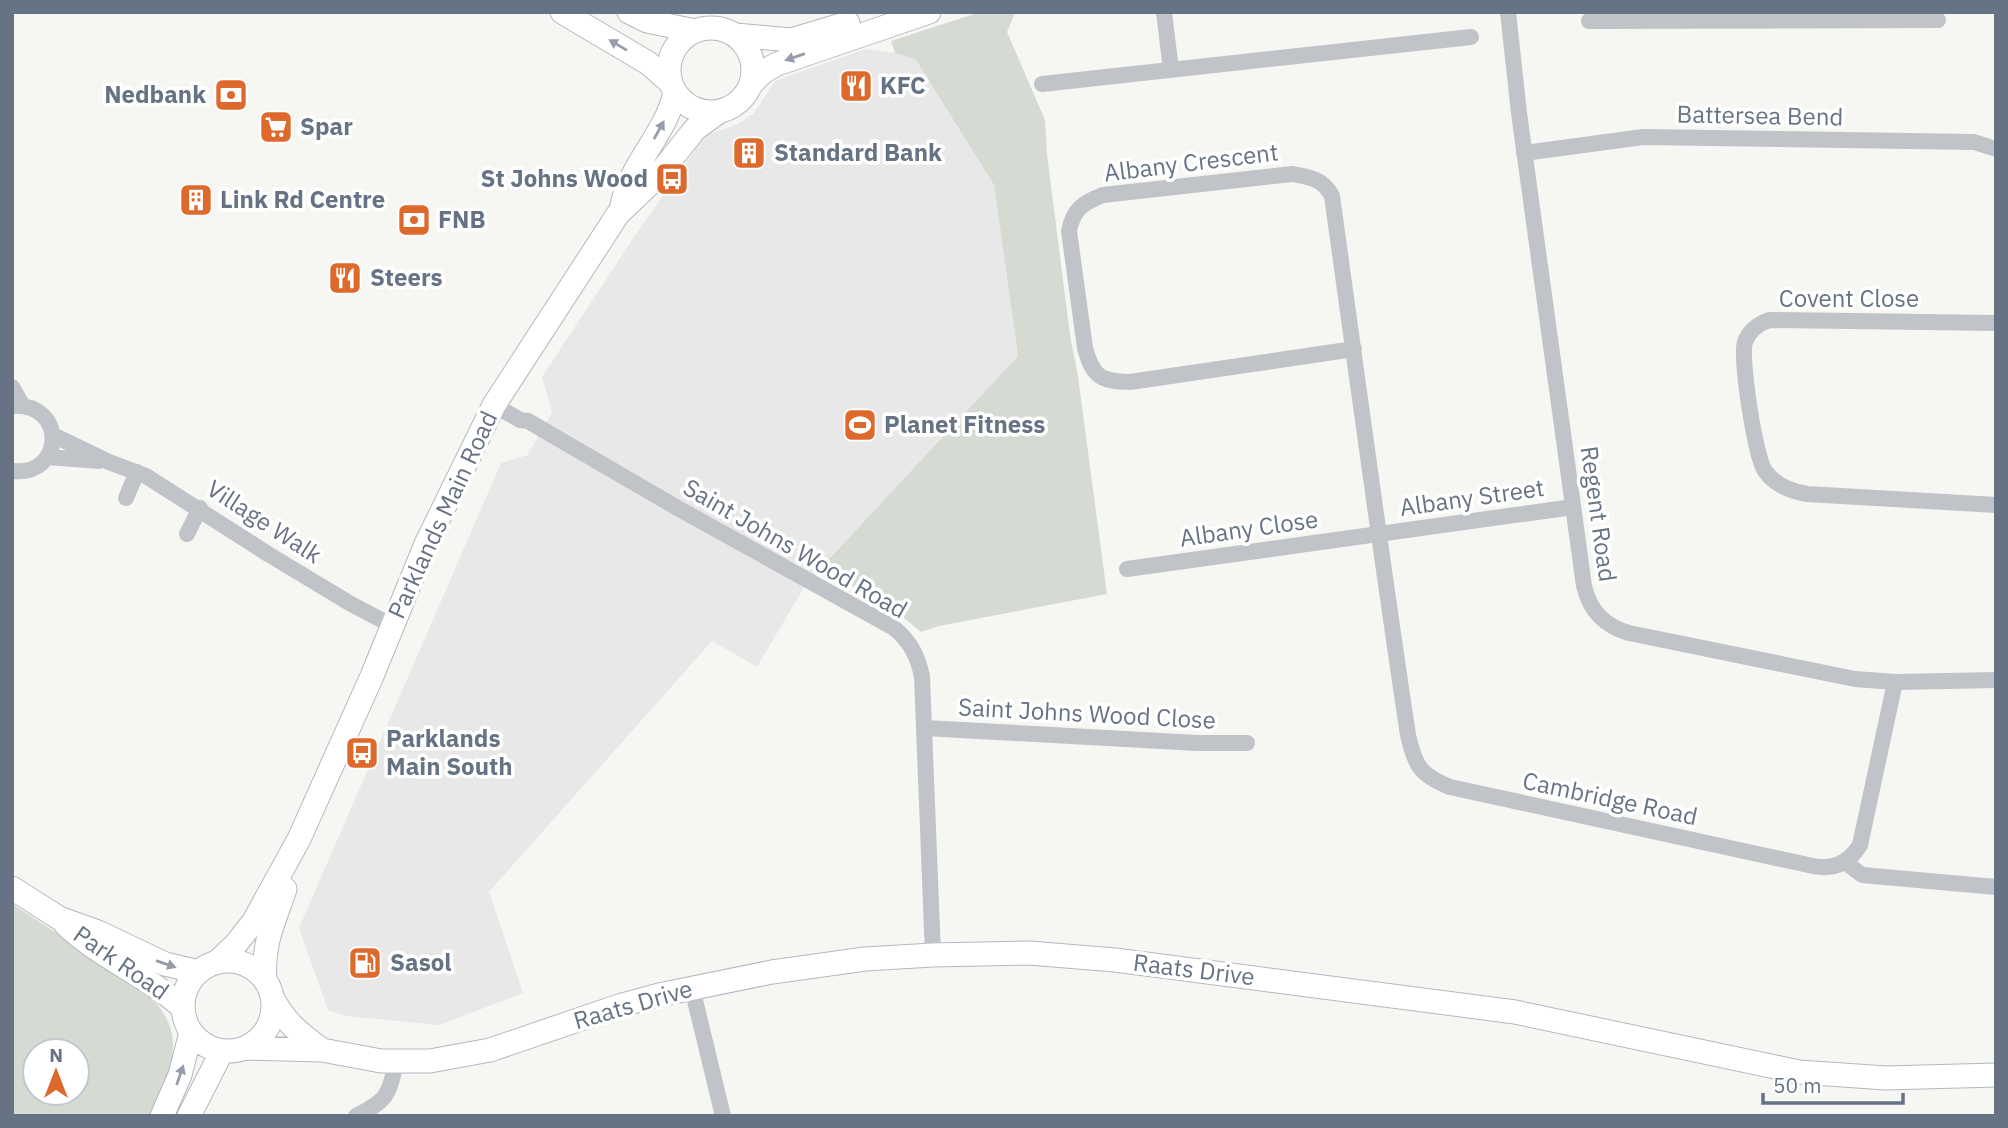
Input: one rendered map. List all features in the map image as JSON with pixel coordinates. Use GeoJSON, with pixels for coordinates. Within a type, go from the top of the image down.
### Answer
{"type":"FeatureCollection","features":[{"type":"Feature","properties":{"kind":"street"},"geometry":{"type":"LineString","coordinates":[[562,12],[648,63],[684,103],[708,112],[720,111],[740,101],[753,82],[771,67],[929,12]]}},
{"type":"Feature","properties":{"kind":"street"},"geometry":{"type":"LineString","coordinates":[[629,12],[647,21],[695,30],[716,28],[735,35],[791,40],[890,12]]}},
{"type":"Feature","properties":{"kind":"street"},"geometry":{"type":"LineString","coordinates":[[1164,12],[1171,70]]}},
{"type":"Feature","properties":{"kind":"street","name":"Regent Road"},"geometry":{"type":"LineString","coordinates":[[1507,12],[1573,507],[1587,597],[1598,616],[1617,630],[1824,675],[1895,682],[1996,680]]}},
{"type":"Feature","properties":{"kind":"street"},"geometry":{"type":"LineString","coordinates":[[1588,21],[1764,16],[1938,20]]}},
{"type":"Feature","properties":{"kind":"street"},"geometry":{"type":"LineString","coordinates":[[673,88],[669,61],[672,51],[695,30]]}},
{"type":"Feature","properties":{"kind":"street"},"geometry":{"type":"LineString","coordinates":[[735,35],[745,44],[751,56],[753,82]]}},
{"type":"Feature","properties":{"kind":"street"},"geometry":{"type":"LineString","coordinates":[[1042,84],[1471,37]]}},
{"type":"Feature","properties":{"kind":"street","name":"Parklands Main Road"},"geometry":{"type":"LineString","coordinates":[[621,211],[631,177],[662,124],[673,88]]}},
{"type":"Feature","properties":{"kind":"street","name":"Parklands Main Road"},"geometry":{"type":"LineString","coordinates":[[208,967],[236,944],[254,921],[299,839],[444,505],[494,405],[621,211],[657,177],[684,140],[701,123],[720,111]]}},
{"type":"Feature","properties":{"kind":"street","name":"Battersea Bend"},"geometry":{"type":"LineString","coordinates":[[1524,153],[1643,137],[1974,142],[1996,149]]}},
{"type":"Feature","properties":{"kind":"street","name":"Albany Crescent"},"geometry":{"type":"LineString","coordinates":[[1354,349],[1130,382],[1110,381],[1096,374],[1089,364],[1085,348],[1069,231],[1071,216],[1088,200],[1102,195],[1292,174],[1308,176],[1321,182],[1332,196],[1354,349],[1378,534]]}},
{"type":"Feature","properties":{"kind":"street","name":"Covent Close"},"geometry":{"type":"LineString","coordinates":[[1996,323],[1769,320],[1750,333],[1743,354],[1757,452],[1766,472],[1783,487],[1807,494],[1996,505]]}},
{"type":"Feature","properties":{"kind":"street"},"geometry":{"type":"LineString","coordinates":[[12,387],[18,406],[34,409],[43,415],[50,424],[53,435],[48,457],[32,470],[12,471]]}},
{"type":"Feature","properties":{"kind":"street","name":"Saint Johns Wood Road"},"geometry":{"type":"LineString","coordinates":[[494,405],[520,420],[528,421],[674,506],[894,628],[912,648],[920,667],[925,728],[933,955]]}},
{"type":"Feature","properties":{"kind":"street","name":"Village Walk"},"geometry":{"type":"LineString","coordinates":[[53,435],[109,462],[137,472],[200,508],[351,604],[391,625]]}},
{"type":"Feature","properties":{"kind":"street","name":"Village Walk"},"geometry":{"type":"LineString","coordinates":[[48,457],[109,462]]}},
{"type":"Feature","properties":{"kind":"street"},"geometry":{"type":"LineString","coordinates":[[127,498],[137,472]]}},
{"type":"Feature","properties":{"kind":"street","name":"Albany Street"},"geometry":{"type":"LineString","coordinates":[[1378,534],[1573,507]]}},
{"type":"Feature","properties":{"kind":"street"},"geometry":{"type":"LineString","coordinates":[[187,534],[200,508]]}},
{"type":"Feature","properties":{"kind":"street","name":"Albany Close"},"geometry":{"type":"LineString","coordinates":[[1127,569],[1378,534]]}},
{"type":"Feature","properties":{"kind":"street","name":"Cambridge Road"},"geometry":{"type":"LineString","coordinates":[[1378,534],[1408,735],[1418,767],[1431,779],[1450,787],[1821,868],[1845,862]]}},
{"type":"Feature","properties":{"kind":"street"},"geometry":{"type":"LineString","coordinates":[[1895,682],[1860,845],[1845,862],[1862,875],[1996,887]]}},
{"type":"Feature","properties":{"kind":"street","name":"Saint Johns Wood Close"},"geometry":{"type":"LineString","coordinates":[[925,728],[1197,743],[1247,743]]}},
{"type":"Feature","properties":{"kind":"street","name":"Parklands Main Road"},"geometry":{"type":"LineString","coordinates":[[269,990],[263,960],[265,947],[292,870],[299,839]]}},
{"type":"Feature","properties":{"kind":"street","name":"Park Road"},"geometry":{"type":"LineString","coordinates":[[12,888],[59,918],[87,944],[151,983],[183,1009]]}},
{"type":"Feature","properties":{"kind":"street","name":"Park Road"},"geometry":{"type":"LineString","coordinates":[[59,918],[98,932],[165,964],[208,967]]}},
{"type":"Feature","properties":{"kind":"street","name":"Raats Drive"},"geometry":{"type":"LineString","coordinates":[[245,1048],[322,1049],[366,1060],[396,1063],[430,1061],[481,1052],[622,1005],[692,988],[825,963],[996,953],[1072,955],[1458,1004],[1542,1017],[1799,1072],[1886,1078],[1996,1075]]}},
{"type":"Feature","properties":{"kind":"street"},"geometry":{"type":"LineString","coordinates":[[235,962],[248,966],[269,990],[271,1020],[268,1028],[245,1048],[222,1051],[208,1046],[191,1032],[183,1009],[188,985],[208,967],[235,962]]}},
{"type":"Feature","properties":{"kind":"street"},"geometry":{"type":"LineString","coordinates":[[692,988],[723,1116]]}},
{"type":"Feature","properties":{"kind":"street","name":"Raats Drive"},"geometry":{"type":"LineString","coordinates":[[269,990],[284,1018],[295,1031],[322,1049]]}},
{"type":"Feature","properties":{"kind":"street"},"geometry":{"type":"LineString","coordinates":[[162,1116],[180,1075],[191,1032]]}},
{"type":"Feature","properties":{"kind":"street"},"geometry":{"type":"LineString","coordinates":[[189,1116],[222,1051]]}},
{"type":"Feature","properties":{"kind":"street"},"geometry":{"type":"LineString","coordinates":[[356,1116],[373,1108],[389,1093],[396,1063]]}},
{"type":"Feature","properties":{"kind":"shaded area"},"geometry":{"type":"Polygon","coordinates":[[[980,12],[1015,13],[1007,32],[1045,120],[1070,335],[1078,376],[1107,594],[939,626],[921,632],[892,608],[821,568],[1018,356],[994,185],[916,60],[895,53],[891,41],[980,12]]]}},
{"type":"Feature","properties":{"kind":"shaded area"},"geometry":{"type":"Polygon","coordinates":[[[866,49],[895,53],[916,60],[994,185],[1018,356],[803,589],[757,667],[712,641],[489,892],[523,993],[439,1025],[346,1016],[328,1010],[299,928],[501,463],[528,455],[552,412],[542,377],[702,140],[710,134],[738,124],[754,113],[775,81],[866,49]]]}},
{"type":"Feature","properties":{"kind":"shaded area"},"geometry":{"type":"Polygon","coordinates":[[[12,904],[139,986],[166,1017],[173,1047],[171,1063],[150,1116],[12,1116],[12,904]]]}},
{"type":"Feature","properties":{"kind":"place","name":"KFC"},"geometry":{"type":"Point","coordinates":[856,86]}},
{"type":"Feature","properties":{"kind":"place","name":"Nedbank"},"geometry":{"type":"Point","coordinates":[231,95]}},
{"type":"Feature","properties":{"kind":"place","name":"Spar"},"geometry":{"type":"Point","coordinates":[276,127]}},
{"type":"Feature","properties":{"kind":"place","name":"Standard Bank"},"geometry":{"type":"Point","coordinates":[749,153]}},
{"type":"Feature","properties":{"kind":"place","name":"St Johns Wood"},"geometry":{"type":"Point","coordinates":[672,179]}},
{"type":"Feature","properties":{"kind":"place","name":"Link Rd Centre"},"geometry":{"type":"Point","coordinates":[196,200]}},
{"type":"Feature","properties":{"kind":"place","name":"FNB"},"geometry":{"type":"Point","coordinates":[414,220]}},
{"type":"Feature","properties":{"kind":"place","name":"Steers"},"geometry":{"type":"Point","coordinates":[345,278]}},
{"type":"Feature","properties":{"kind":"place","name":"Planet Fitness"},"geometry":{"type":"Point","coordinates":[860,425]}},
{"type":"Feature","properties":{"kind":"place","name":"Parklands Main South"},"geometry":{"type":"Point","coordinates":[362,753]}},
{"type":"Feature","properties":{"kind":"place","name":"Sasol"},"geometry":{"type":"Point","coordinates":[365,963]}}]}
